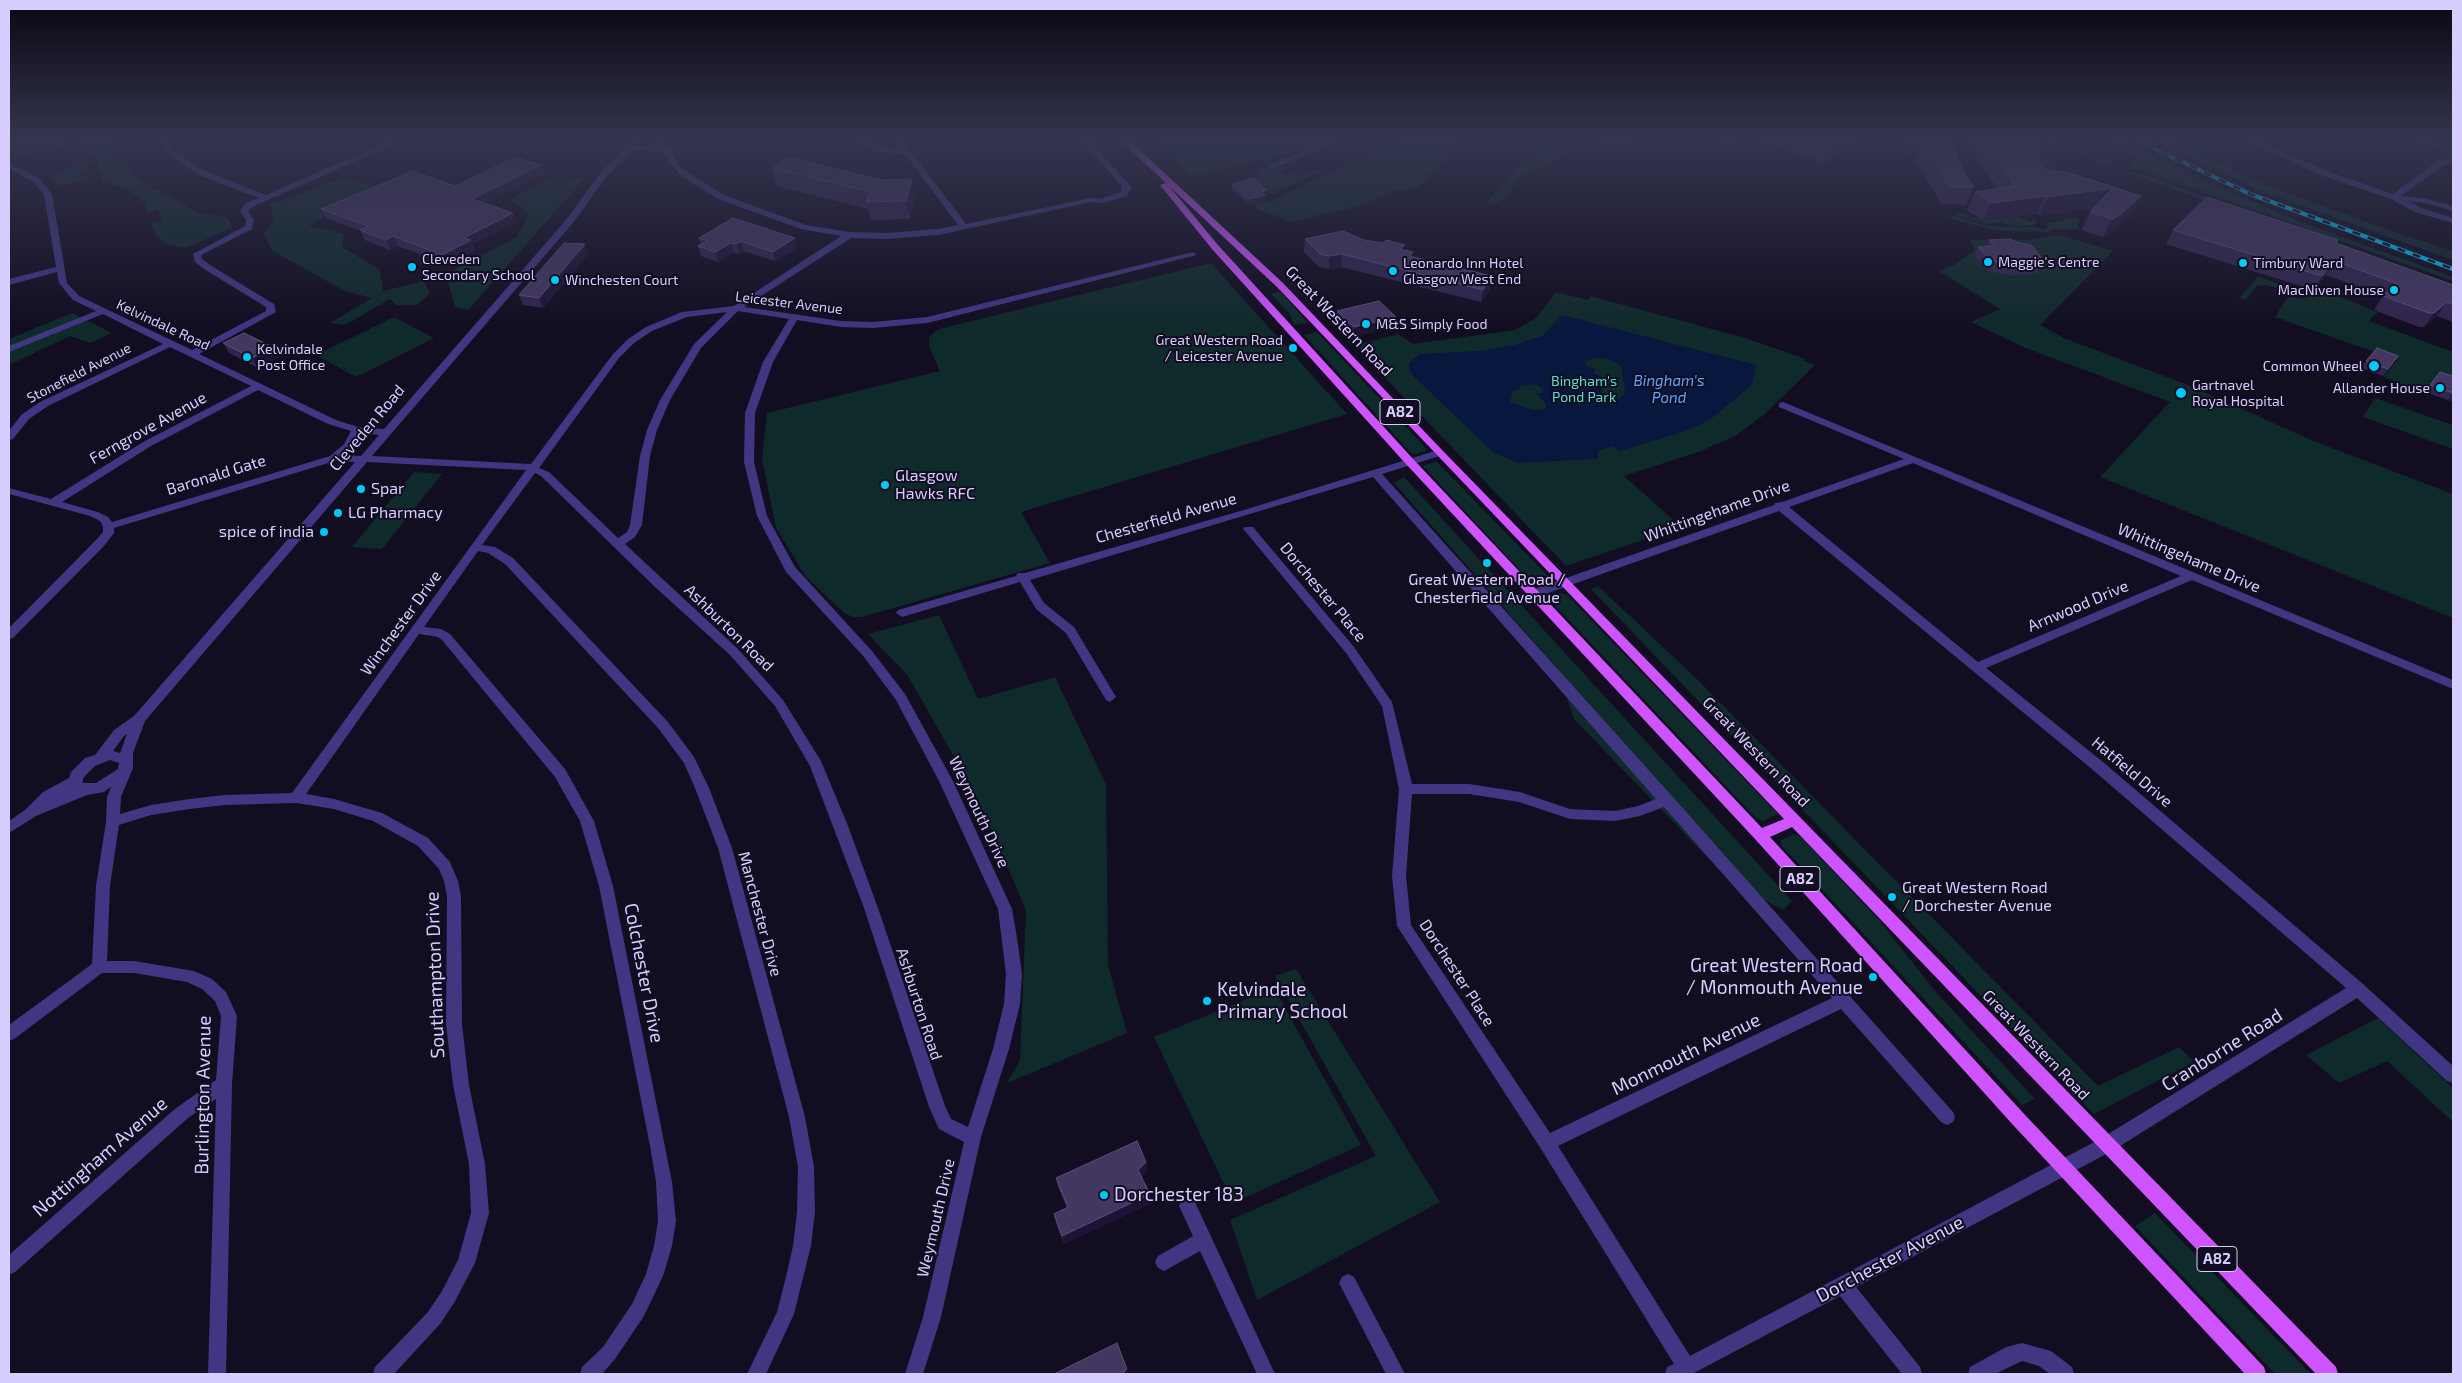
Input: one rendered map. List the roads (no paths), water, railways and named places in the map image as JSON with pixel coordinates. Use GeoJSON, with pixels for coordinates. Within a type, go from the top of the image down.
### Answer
{"type":"FeatureCollection","features":[{"type":"Feature","properties":{"kind":"main road","name":"Great Western Road"},"geometry":{"type":"LineString","coordinates":[[1177,203],[1410,462],[1760,835],[2063,1167],[2257,1374]]}},
{"type":"Feature","properties":{"kind":"main road","name":"Great Western Road"},"geometry":{"type":"LineString","coordinates":[[1191,203],[1280,285],[1439,453],[1796,820],[2106,1145],[2329,1374]]}},
{"type":"Feature","properties":{"kind":"main road"},"geometry":{"type":"LineString","coordinates":[[1760,835],[1796,820]]}},
{"type":"Feature","properties":{"kind":"street","name":"Kelvindale Road"},"geometry":{"type":"LineString","coordinates":[[49,203],[60,269],[64,283],[69,292],[76,298],[101,312],[332,422],[357,430],[386,432]]}},
{"type":"Feature","properties":{"kind":"street"},"geometry":{"type":"LineString","coordinates":[[192,354],[272,312],[271,306],[198,260],[197,254],[249,227],[250,220],[244,211],[254,203]]}},
{"type":"Feature","properties":{"kind":"street","name":"Cleveden Road"},"geometry":{"type":"LineString","coordinates":[[80,786],[81,769],[100,758],[119,734],[139,719],[569,222],[583,203]]}},
{"type":"Feature","properties":{"kind":"street"},"geometry":{"type":"LineString","coordinates":[[736,203],[786,222],[849,235],[914,235],[964,227],[1078,203]]}},
{"type":"Feature","properties":{"kind":"street"},"geometry":{"type":"LineString","coordinates":[[945,203],[964,227]]}},
{"type":"Feature","properties":{"kind":"street"},"geometry":{"type":"LineString","coordinates":[[2404,203],[2418,210],[2453,221]]}},
{"type":"Feature","properties":{"kind":"street"},"geometry":{"type":"LineString","coordinates":[[2431,203],[2453,210]]}},
{"type":"Feature","properties":{"kind":"street"},"geometry":{"type":"LineString","coordinates":[[618,544],[631,534],[636,525],[645,456],[661,408],[697,346],[736,308],[849,235]]}},
{"type":"Feature","properties":{"kind":"street","name":"Leicester Avenue"},"geometry":{"type":"LineString","coordinates":[[533,468],[616,356],[630,341],[649,328],[676,317],[699,311],[736,308],[794,318],[873,325],[927,320],[1193,255]]}},
{"type":"Feature","properties":{"kind":"street"},"geometry":{"type":"LineString","coordinates":[[9,282],[60,269]]}},
{"type":"Feature","properties":{"kind":"street"},"geometry":{"type":"LineString","coordinates":[[9,349],[101,312]]}},
{"type":"Feature","properties":{"kind":"street","name":"Weymouth Drive"},"geometry":{"type":"LineString","coordinates":[[794,318],[768,362],[750,413],[749,462],[762,516],[790,568],[812,595],[868,654],[901,697],[942,773],[1005,909],[1014,974],[1012,1004],[1001,1049],[973,1137],[932,1317],[914,1374]]}},
{"type":"Feature","properties":{"kind":"street","name":"Stonefield Avenue"},"geometry":{"type":"LineString","coordinates":[[9,437],[26,417],[44,404],[169,344]]}},
{"type":"Feature","properties":{"kind":"street","name":"Ferngrove Avenue"},"geometry":{"type":"LineString","coordinates":[[54,502],[147,444],[259,386]]}},
{"type":"Feature","properties":{"kind":"street","name":"Whittingehame Drive"},"geometry":{"type":"LineString","coordinates":[[1783,405],[2453,685]]}},
{"type":"Feature","properties":{"kind":"street","name":"Baronald Gate"},"geometry":{"type":"LineString","coordinates":[[334,458],[348,446],[357,430]]}},
{"type":"Feature","properties":{"kind":"street","name":"Chesterfield Avenue"},"geometry":{"type":"LineString","coordinates":[[902,613],[1022,576],[1375,474],[1439,453]]}},
{"type":"Feature","properties":{"kind":"street","name":"Baronald Gate"},"geometry":{"type":"LineString","coordinates":[[109,526],[334,458],[364,459]]}},
{"type":"Feature","properties":{"kind":"street","name":"Ashburton Road"},"geometry":{"type":"LineString","coordinates":[[364,459],[526,466],[545,474],[759,677],[792,724],[816,765],[871,908],[937,1108],[945,1124],[958,1132],[973,1137]]}},
{"type":"Feature","properties":{"kind":"street","name":"Whittingehame Drive"},"geometry":{"type":"LineString","coordinates":[[1533,594],[1912,460]]}},
{"type":"Feature","properties":{"kind":"street","name":"Winchester Drive"},"geometry":{"type":"LineString","coordinates":[[296,798],[475,546],[533,468]]}},
{"type":"Feature","properties":{"kind":"street"},"geometry":{"type":"LineString","coordinates":[[1375,474],[1947,1117]]}},
{"type":"Feature","properties":{"kind":"street"},"geometry":{"type":"LineString","coordinates":[[9,491],[94,514],[104,519],[109,526],[108,533],[100,543],[9,635]]}},
{"type":"Feature","properties":{"kind":"street","name":"Hatfield Drive"},"geometry":{"type":"LineString","coordinates":[[1779,506],[2098,766],[2358,989],[2453,1076]]}},
{"type":"Feature","properties":{"kind":"street","name":"Dorchester Place"},"geometry":{"type":"LineString","coordinates":[[1249,529],[1350,650],[1388,705],[1406,789],[1399,876],[1404,926],[1547,1143],[1680,1371]]}},
{"type":"Feature","properties":{"kind":"street","name":"Manchester Drive"},"geometry":{"type":"LineString","coordinates":[[475,546],[491,550],[508,561],[663,725],[689,761],[702,788],[725,848],[797,1118],[806,1167],[806,1212],[802,1246],[793,1286],[786,1314],[756,1374]]}},
{"type":"Feature","properties":{"kind":"street"},"geometry":{"type":"LineString","coordinates":[[1022,576],[1040,606],[1070,630],[1110,697]]}},
{"type":"Feature","properties":{"kind":"street","name":"Arnwood Drive"},"geometry":{"type":"LineString","coordinates":[[1978,667],[2191,576]]}},
{"type":"Feature","properties":{"kind":"street","name":"Colchester Drive"},"geometry":{"type":"LineString","coordinates":[[417,630],[441,633],[446,637],[560,773],[587,822],[606,886],[658,1146],[664,1182],[667,1221],[663,1246],[654,1276],[638,1310],[609,1353],[589,1374]]}},
{"type":"Feature","properties":{"kind":"street","name":"Cleveden Road"},"geometry":{"type":"LineString","coordinates":[[9,828],[80,786],[99,788],[123,773],[127,763],[124,759],[139,719]]}},
{"type":"Feature","properties":{"kind":"street"},"geometry":{"type":"LineString","coordinates":[[100,758],[119,756],[124,759]]}},
{"type":"Feature","properties":{"kind":"street"},"geometry":{"type":"LineString","coordinates":[[9,1034],[99,967],[103,886],[113,822],[114,797],[123,773]]}},
{"type":"Feature","properties":{"kind":"street"},"geometry":{"type":"LineString","coordinates":[[99,788],[114,797]]}},
{"type":"Feature","properties":{"kind":"street"},"geometry":{"type":"LineString","coordinates":[[1406,789],[1469,789],[1520,797],[1570,814],[1615,816],[1640,811],[1667,800]]}},
{"type":"Feature","properties":{"kind":"street","name":"Southampton Drive"},"geometry":{"type":"LineString","coordinates":[[113,822],[151,810],[190,804],[225,800],[296,798],[359,810],[400,828],[423,842],[445,866],[453,888],[454,1024],[461,1085],[477,1164],[480,1212],[466,1263],[448,1297],[434,1318],[382,1374]]}},
{"type":"Feature","properties":{"kind":"street","name":"Burlington Avenue"},"geometry":{"type":"LineString","coordinates":[[99,967],[134,968],[190,976],[207,984],[221,997],[229,1016],[224,1084],[217,1374]]}},
{"type":"Feature","properties":{"kind":"street","name":"Cranborne Road"},"geometry":{"type":"LineString","coordinates":[[2106,1145],[2358,989]]}},
{"type":"Feature","properties":{"kind":"street","name":"Monmouth Avenue"},"geometry":{"type":"LineString","coordinates":[[1547,1143],[1842,1001]]}},
{"type":"Feature","properties":{"kind":"street","name":"Nottingham Avenue"},"geometry":{"type":"LineString","coordinates":[[9,1266],[182,1113],[224,1084]]}},
{"type":"Feature","properties":{"kind":"street","name":"Dorchester Avenue"},"geometry":{"type":"LineString","coordinates":[[1680,1371],[2106,1145]]}},
{"type":"Feature","properties":{"kind":"street"},"geometry":{"type":"LineString","coordinates":[[1188,1206],[1266,1374]]}},
{"type":"Feature","properties":{"kind":"street"},"geometry":{"type":"LineString","coordinates":[[1164,1262],[1204,1239]]}},
{"type":"Feature","properties":{"kind":"street"},"geometry":{"type":"LineString","coordinates":[[1348,1283],[1396,1374]]}},
{"type":"Feature","properties":{"kind":"street"},"geometry":{"type":"LineString","coordinates":[[1844,1285],[1913,1374]]}},
{"type":"Feature","properties":{"kind":"street"},"geometry":{"type":"LineString","coordinates":[[1977,1374],[2013,1354],[2022,1352],[2044,1358],[2065,1374]]}},
{"type":"Feature","properties":{"kind":"water","name":"Bingham's Pond"},"geometry":{"type":"Polygon","coordinates":[[[1562,315],[1756,365],[1752,385],[1711,419],[1686,431],[1619,451],[1612,446],[1598,451],[1598,459],[1518,463],[1494,453],[1410,373],[1409,363],[1420,354],[1480,351],[1514,345],[1542,336],[1562,315]],[[1595,358],[1587,361],[1584,365],[1596,369],[1594,373],[1604,380],[1598,383],[1605,387],[1601,392],[1604,396],[1619,398],[1623,396],[1625,389],[1621,366],[1609,359],[1595,358]],[[1535,384],[1520,386],[1520,389],[1513,391],[1510,402],[1533,410],[1545,409],[1547,405],[1536,393],[1542,393],[1544,390],[1535,384]]]}},
{"type":"Feature","properties":{"kind":"railway"},"geometry":{"type":"LineString","coordinates":[[2273,203],[2453,269]]}},
{"type":"Feature","properties":{"kind":"place","name":"Maggie's Centre"},"geometry":{"type":"Point","coordinates":[1988,262]}},
{"type":"Feature","properties":{"kind":"place","name":"Timbury Ward"},"geometry":{"type":"Point","coordinates":[2243,263]}},
{"type":"Feature","properties":{"kind":"place","name":"Cleveden Secondary School"},"geometry":{"type":"Point","coordinates":[412,267]}},
{"type":"Feature","properties":{"kind":"place","name":"Leonardo Inn Hotel Glasgow West End"},"geometry":{"type":"Point","coordinates":[1393,271]}},
{"type":"Feature","properties":{"kind":"place","name":"Winchesten Court"},"geometry":{"type":"Point","coordinates":[555,280]}},
{"type":"Feature","properties":{"kind":"place","name":"MacNiven House"},"geometry":{"type":"Point","coordinates":[2394,290]}},
{"type":"Feature","properties":{"kind":"place","name":"M&S Simply Food"},"geometry":{"type":"Point","coordinates":[1366,324]}},
{"type":"Feature","properties":{"kind":"place","name":"Great Western Road / Leicester Avenue"},"geometry":{"type":"Point","coordinates":[1293,348]}},
{"type":"Feature","properties":{"kind":"place","name":"Kelvindale Post Office"},"geometry":{"type":"Point","coordinates":[247,357]}},
{"type":"Feature","properties":{"kind":"place","name":"Common Wheel"},"geometry":{"type":"Point","coordinates":[2374,366]}},
{"type":"Feature","properties":{"kind":"place","name":"Allander House"},"geometry":{"type":"Point","coordinates":[2440,388]}},
{"type":"Feature","properties":{"kind":"place","name":"Gartnavel Royal Hospital"},"geometry":{"type":"Point","coordinates":[2181,393]}},
{"type":"Feature","properties":{"kind":"place","name":"Glasgow Hawks RFC"},"geometry":{"type":"Point","coordinates":[885,485]}},
{"type":"Feature","properties":{"kind":"place","name":"Spar"},"geometry":{"type":"Point","coordinates":[361,489]}},
{"type":"Feature","properties":{"kind":"place","name":"LG Pharmacy"},"geometry":{"type":"Point","coordinates":[338,513]}},
{"type":"Feature","properties":{"kind":"place","name":"spice of india"},"geometry":{"type":"Point","coordinates":[324,532]}},
{"type":"Feature","properties":{"kind":"place","name":"Great Western Road / Chesterfield Avenue"},"geometry":{"type":"Point","coordinates":[1487,563]}},
{"type":"Feature","properties":{"kind":"place","name":"Great Western Road / Dorchester Avenue"},"geometry":{"type":"Point","coordinates":[1892,897]}},
{"type":"Feature","properties":{"kind":"place","name":"Great Western Road / Monmouth Avenue"},"geometry":{"type":"Point","coordinates":[1873,977]}},
{"type":"Feature","properties":{"kind":"place","name":"Kelvindale Primary School"},"geometry":{"type":"Point","coordinates":[1207,1001]}},
{"type":"Feature","properties":{"kind":"place","name":"Dorchester 183"},"geometry":{"type":"Point","coordinates":[1104,1195]}},
{"type":"Feature","properties":{"kind":"park label","name":"Bingham's Pond Park"},"geometry":{"type":"Point","coordinates":[1584,390]}}]}
